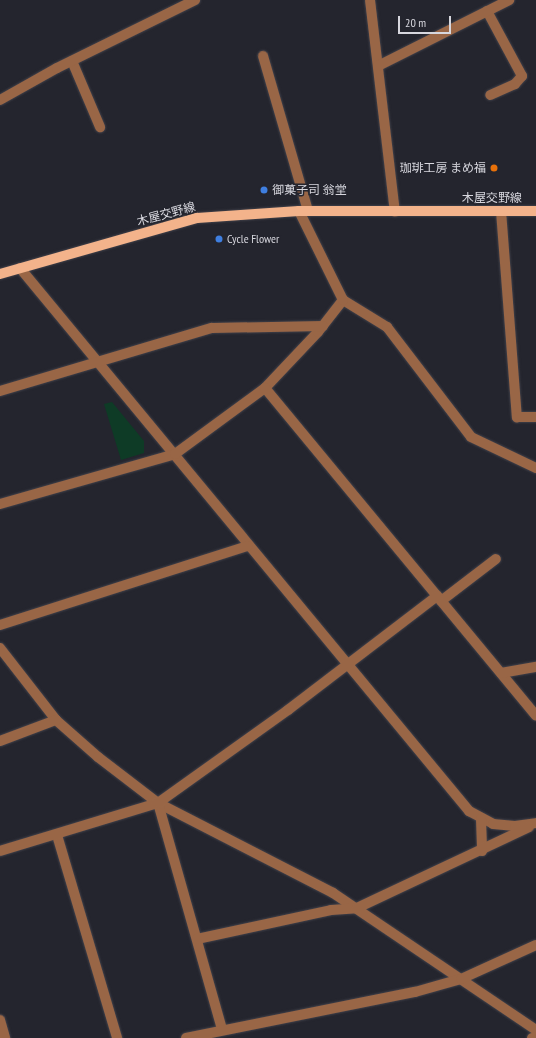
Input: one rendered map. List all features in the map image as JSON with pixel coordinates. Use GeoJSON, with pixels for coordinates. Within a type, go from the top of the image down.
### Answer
{"type":"FeatureCollection","features":[{"type":"Feature","properties":{"kind":"main road","name":"木屋交野線"},"geometry":{"type":"LineString","coordinates":[[0,274],[197,218],[303,211],[536,211]]}},
{"type":"Feature","properties":{"kind":"street"},"geometry":{"type":"LineString","coordinates":[[0,100],[72,61],[195,0]]}},
{"type":"Feature","properties":{"kind":"street"},"geometry":{"type":"LineString","coordinates":[[370,0],[395,212]]}},
{"type":"Feature","properties":{"kind":"street"},"geometry":{"type":"LineString","coordinates":[[378,66],[509,0]]}},
{"type":"Feature","properties":{"kind":"street"},"geometry":{"type":"LineString","coordinates":[[487,11],[522,76],[515,84],[490,95]]}},
{"type":"Feature","properties":{"kind":"street"},"geometry":{"type":"LineString","coordinates":[[263,56],[303,211],[343,300],[387,328],[471,437],[536,468]]}},
{"type":"Feature","properties":{"kind":"street"},"geometry":{"type":"LineString","coordinates":[[72,61],[100,128]]}},
{"type":"Feature","properties":{"kind":"street"},"geometry":{"type":"LineString","coordinates":[[502,212],[517,417],[536,417]]}},
{"type":"Feature","properties":{"kind":"street"},"geometry":{"type":"LineString","coordinates":[[20,268],[175,454],[248,546],[348,663],[469,811],[481,819],[493,824],[515,826],[535,824]]}},
{"type":"Feature","properties":{"kind":"street"},"geometry":{"type":"LineString","coordinates":[[0,504],[175,454],[265,388],[323,326],[343,300]]}},
{"type":"Feature","properties":{"kind":"street"},"geometry":{"type":"LineString","coordinates":[[0,391],[212,328],[323,326]]}},
{"type":"Feature","properties":{"kind":"street"},"geometry":{"type":"LineString","coordinates":[[265,388],[536,716]]}},
{"type":"Feature","properties":{"kind":"street"},"geometry":{"type":"LineString","coordinates":[[0,625],[248,546]]}},
{"type":"Feature","properties":{"kind":"street"},"geometry":{"type":"LineString","coordinates":[[0,851],[57,835],[158,803],[348,663],[496,559]]}},
{"type":"Feature","properties":{"kind":"street"},"geometry":{"type":"LineString","coordinates":[[0,648],[56,720],[98,757],[158,803],[357,908],[536,1030]]}},
{"type":"Feature","properties":{"kind":"street"},"geometry":{"type":"LineString","coordinates":[[501,673],[536,667]]}},
{"type":"Feature","properties":{"kind":"street"},"geometry":{"type":"LineString","coordinates":[[0,741],[56,720]]}},
{"type":"Feature","properties":{"kind":"street"},"geometry":{"type":"LineString","coordinates":[[158,803],[222,1029]]}},
{"type":"Feature","properties":{"kind":"street"},"geometry":{"type":"LineString","coordinates":[[481,819],[482,851]]}},
{"type":"Feature","properties":{"kind":"street"},"geometry":{"type":"LineString","coordinates":[[197,939],[331,910],[357,908],[482,851],[535,824]]}},
{"type":"Feature","properties":{"kind":"street"},"geometry":{"type":"LineString","coordinates":[[57,835],[117,1038]]}},
{"type":"Feature","properties":{"kind":"street"},"geometry":{"type":"LineString","coordinates":[[186,1038],[222,1029],[415,992],[461,978],[536,945]]}},
{"type":"Feature","properties":{"kind":"street"},"geometry":{"type":"LineString","coordinates":[[0,1020],[5,1038]]}},
{"type":"Feature","properties":{"kind":"street"},"geometry":{"type":"LineString","coordinates":[[532,1038],[536,1037]]}},
{"type":"Feature","properties":{"kind":"green space"},"geometry":{"type":"Polygon","coordinates":[[[112,402],[144,441],[144,453],[121,460],[104,404],[112,402]]]}},
{"type":"Feature","properties":{"kind":"place","name":"珈琲工房 まめ福"},"geometry":{"type":"Point","coordinates":[494,168]}},
{"type":"Feature","properties":{"kind":"place","name":"御菓子司 翁堂"},"geometry":{"type":"Point","coordinates":[264,190]}},
{"type":"Feature","properties":{"kind":"place","name":"Cycle Flower"},"geometry":{"type":"Point","coordinates":[219,239]}}]}
